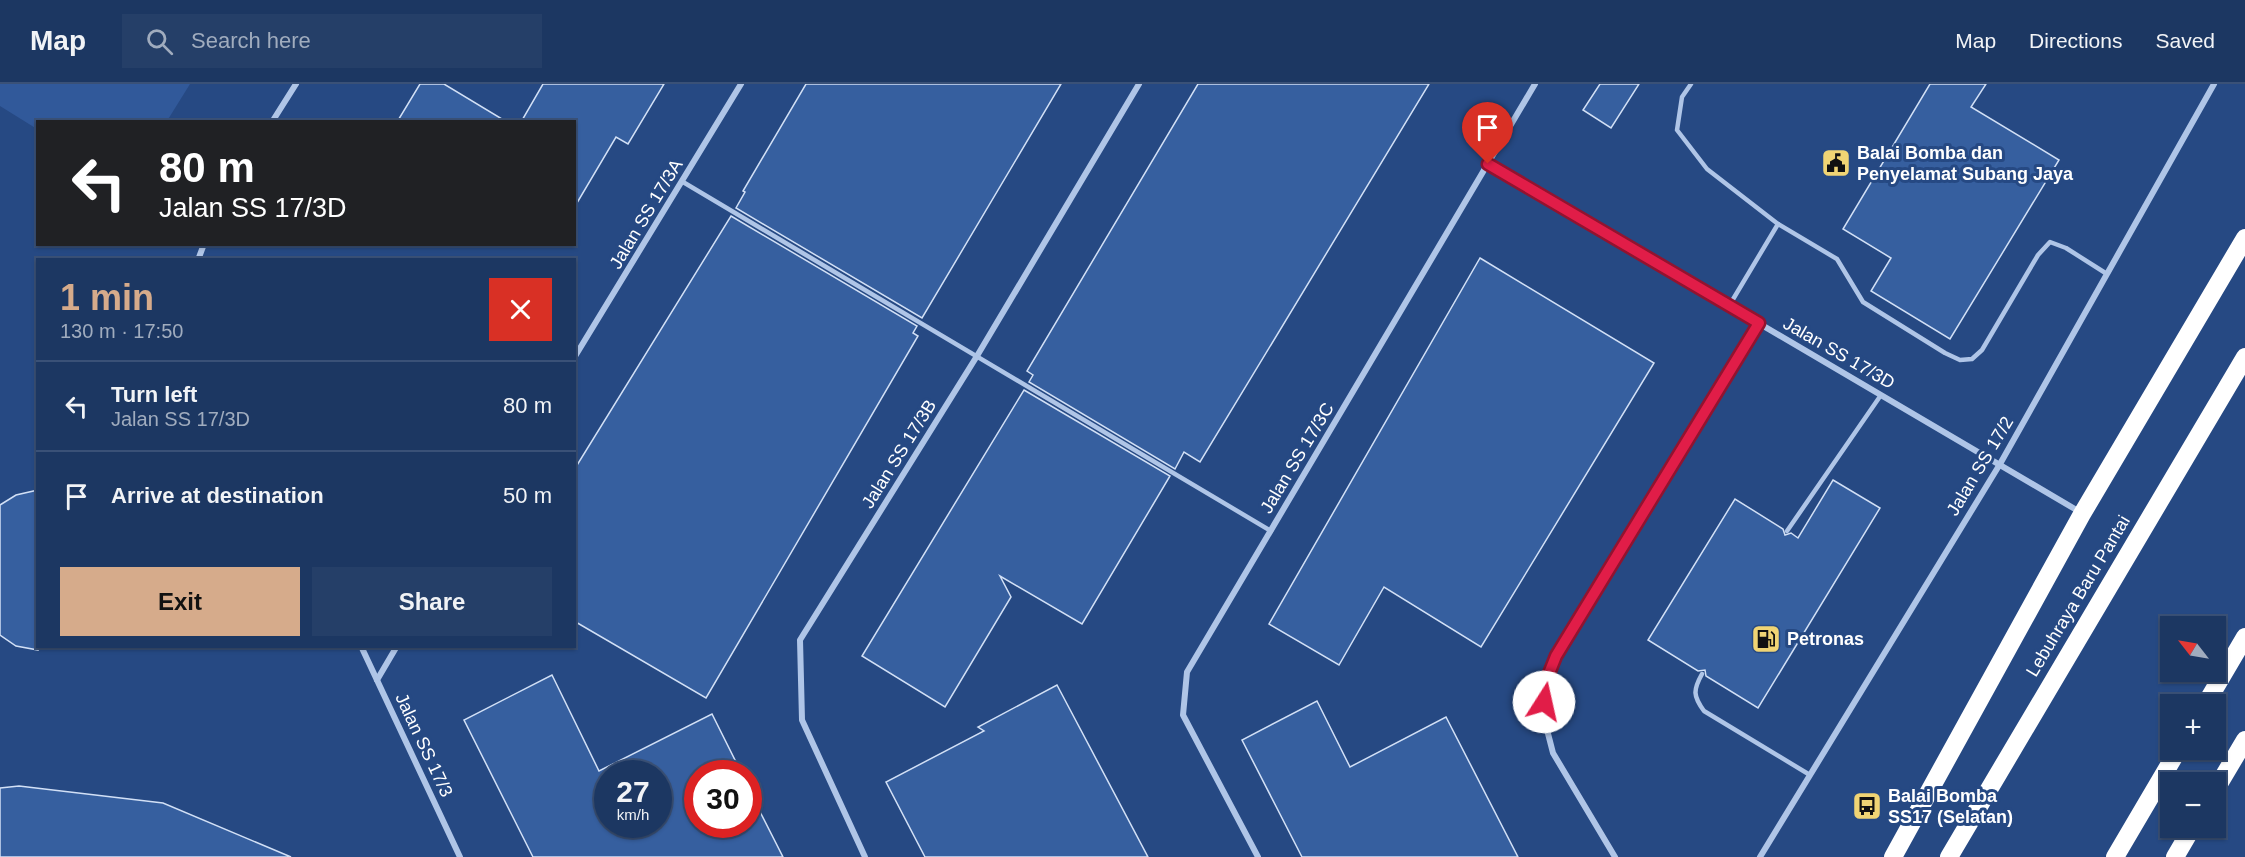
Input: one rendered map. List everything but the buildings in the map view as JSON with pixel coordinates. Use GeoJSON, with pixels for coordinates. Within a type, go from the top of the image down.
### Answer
{"type":"FeatureCollection","features":[{"type":"Feature","properties":{"kind":"highway"},"geometry":{"type":"LineString","coordinates":[[1893,857],[2082,514],[2245,238]]}},
{"type":"Feature","properties":{"kind":"highway","name":"Lebuhraya Baru Pantai"},"geometry":{"type":"LineString","coordinates":[[1949,857],[2245,357]]}},
{"type":"Feature","properties":{"kind":"highway"},"geometry":{"type":"LineString","coordinates":[[2212,694],[2245,638]]}},
{"type":"Feature","properties":{"kind":"highway"},"geometry":{"type":"LineString","coordinates":[[2226,772],[2245,740]]}},
{"type":"Feature","properties":{"kind":"highway"},"geometry":{"type":"LineString","coordinates":[[2115,857],[2172,760]]}},
{"type":"Feature","properties":{"kind":"highway"},"geometry":{"type":"LineString","coordinates":[[2175,857],[2186,838]]}},
{"type":"Feature","properties":{"kind":"street"},"geometry":{"type":"LineString","coordinates":[[274,120],[296,84]]}},
{"type":"Feature","properties":{"kind":"street","name":"Jalan SS 17/3A"},"geometry":{"type":"LineString","coordinates":[[576,355],[741,84]]}},
{"type":"Feature","properties":{"kind":"street","name":"Jalan SS 17/3B"},"geometry":{"type":"LineString","coordinates":[[864,857],[802,720],[800,640],[977,356],[1139,84]]}},
{"type":"Feature","properties":{"kind":"street","name":"Jalan SS 17/3C"},"geometry":{"type":"LineString","coordinates":[[1258,857],[1183,715],[1187,672],[1535,84]]}},
{"type":"Feature","properties":{"kind":"street","name":"Jalan SS 17/2"},"geometry":{"type":"LineString","coordinates":[[1760,857],[2000,464],[2214,84]]}},
{"type":"Feature","properties":{"kind":"street","name":"Jalan SS 17/3D"},"geometry":{"type":"LineString","coordinates":[[1488,164],[2082,514]]}},
{"type":"Feature","properties":{"kind":"street"},"geometry":{"type":"LineString","coordinates":[[1616,857],[1553,753],[1544,718],[1544,686],[1556,656],[1759,323]]}},
{"type":"Feature","properties":{"kind":"street","name":"Jalan SS 17/3"},"geometry":{"type":"LineString","coordinates":[[362,648],[460,857]]}},
{"type":"Feature","properties":{"kind":"street"},"geometry":{"type":"LineString","coordinates":[[377,680],[396,648]]}},
{"type":"Feature","properties":{"kind":"lane"},"geometry":{"type":"LineString","coordinates":[[1691,84],[1682,97],[1677,130],[1707,169],[1778,224],[1838,259],[1863,302],[1959,360],[1972,359],[1982,351],[2038,255],[2050,242],[2066,248],[2107,274]]}},
{"type":"Feature","properties":{"kind":"lane"},"geometry":{"type":"LineString","coordinates":[[683,182],[1271,531]]}},
{"type":"Feature","properties":{"kind":"lane"},"geometry":{"type":"LineString","coordinates":[[1729,306],[1778,224]]}},
{"type":"Feature","properties":{"kind":"lane"},"geometry":{"type":"LineString","coordinates":[[1788,531],[1881,395]]}},
{"type":"Feature","properties":{"kind":"lane"},"geometry":{"type":"LineString","coordinates":[[1702,674],[1695,687],[1697,701],[1704,711],[1810,775]]}},
{"type":"Feature","properties":{"kind":"shaded area"},"geometry":{"type":"Polygon","coordinates":[[[0,84],[190,84],[168,120],[36,120],[36,128],[0,106],[0,84]]]}},
{"type":"Feature","properties":{"kind":"place","name":"Balai Bomba dan Penyelamat Subang Jaya"},"geometry":{"type":"Point","coordinates":[1836,163]}},
{"type":"Feature","properties":{"kind":"place","name":"Petronas"},"geometry":{"type":"Point","coordinates":[1766,639]}},
{"type":"Feature","properties":{"kind":"place","name":"Balai Bomba SS17 (Selatan)"},"geometry":{"type":"Point","coordinates":[1867,806]}},
{"type":"Feature","properties":{"kind":"route"},"geometry":{"type":"LineString","coordinates":[[1488,164],[1759,323],[1556,656],[1544,686],[1544,702]]}}]}
